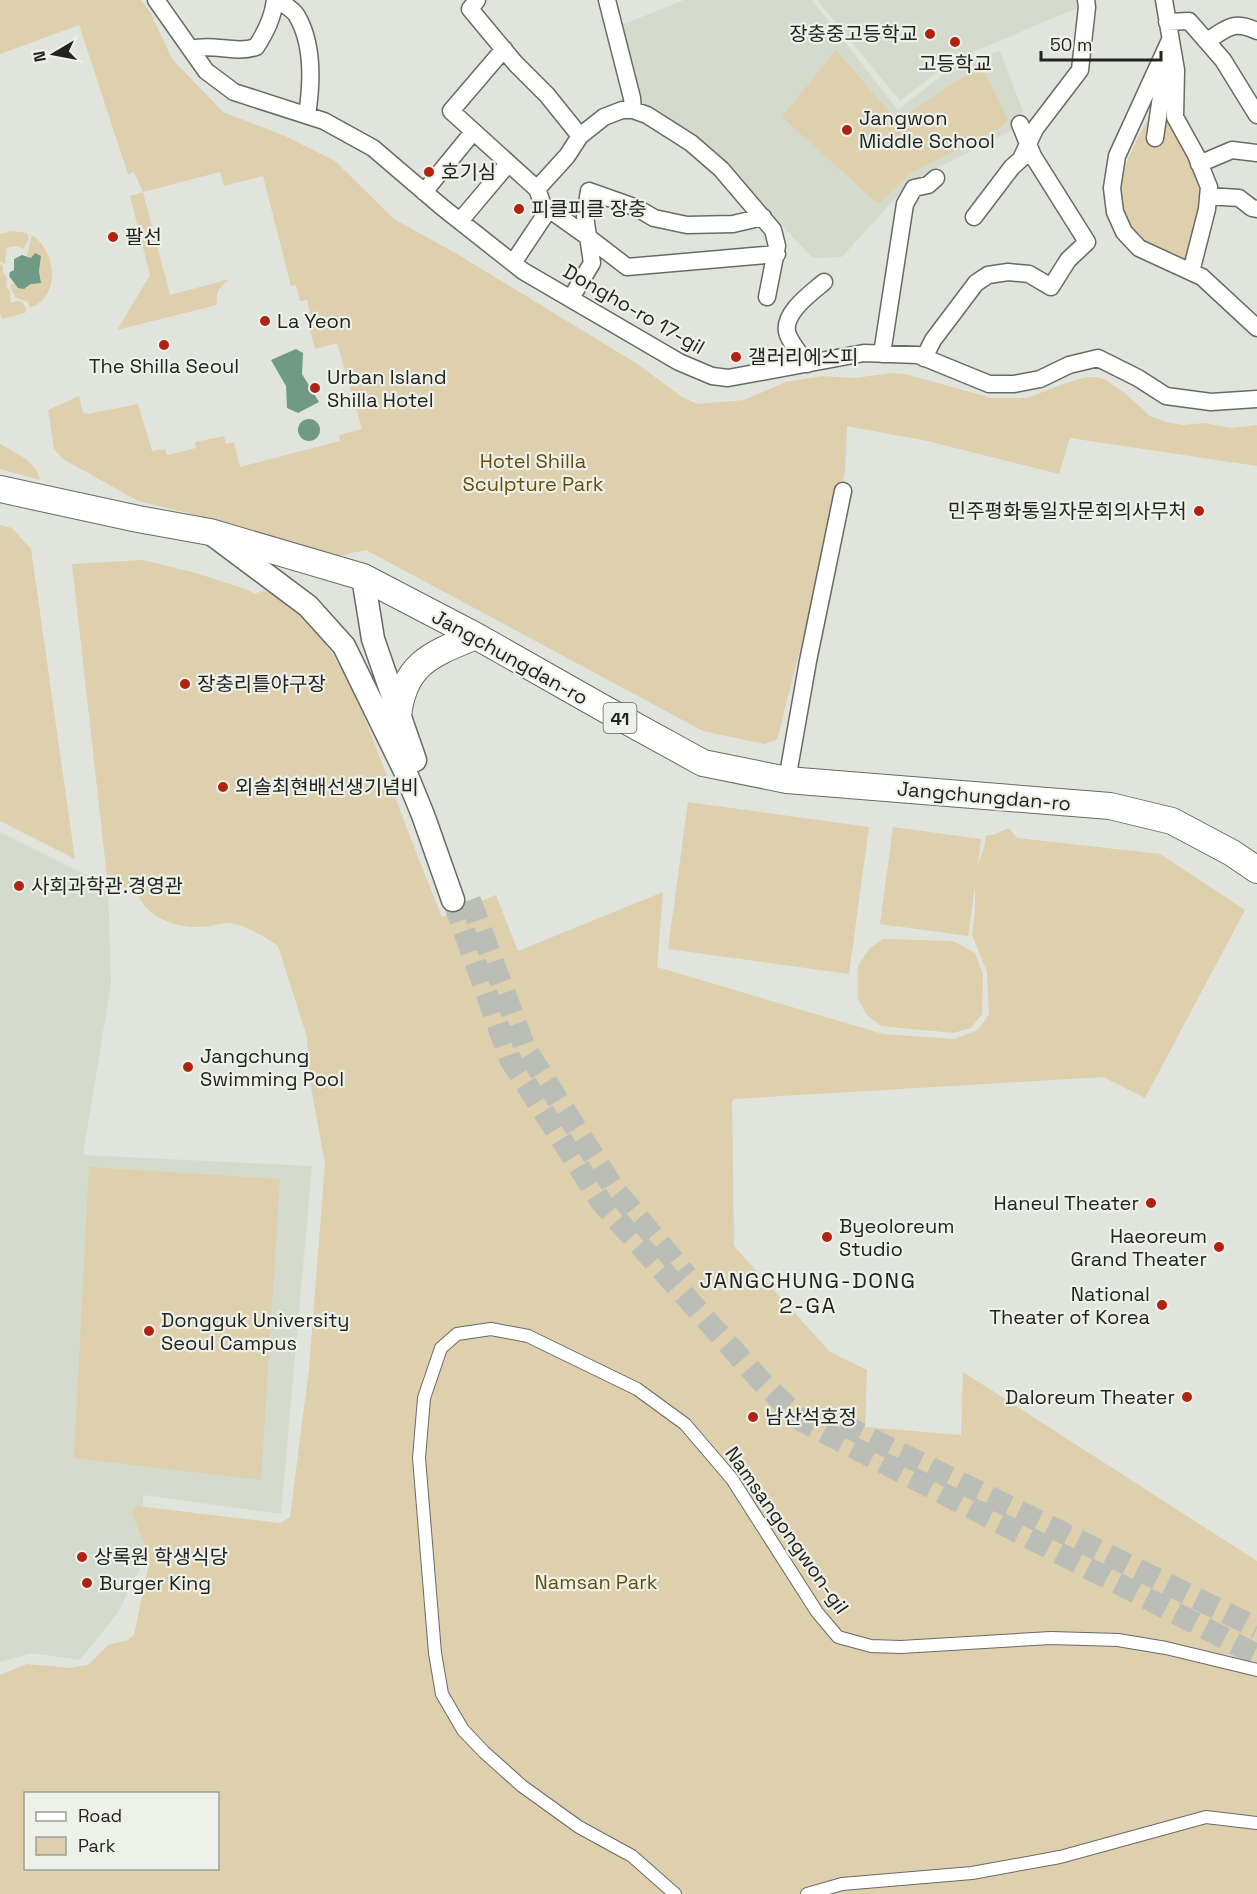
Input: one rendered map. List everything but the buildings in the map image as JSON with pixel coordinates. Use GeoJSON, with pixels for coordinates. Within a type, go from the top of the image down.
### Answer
{"type":"FeatureCollection","features":[{"type":"Feature","properties":{"kind":"main road","name":"Jangchungdan-ro"},"geometry":{"type":"LineString","coordinates":[[0,489],[47,501],[210,532],[363,578],[476,636],[703,763],[787,780],[1110,806],[1172,821],[1257,870]]}},
{"type":"Feature","properties":{"kind":"main road"},"geometry":{"type":"LineString","coordinates":[[210,532],[308,606],[344,646],[405,771],[460,897],[374,639],[363,578]]}},
{"type":"Feature","properties":{"kind":"main road"},"geometry":{"type":"LineString","coordinates":[[398,716],[400,698],[420,664],[438,651],[476,636]]}},
{"type":"Feature","properties":{"kind":"street","name":"Dongho-ro 17-gil"},"geometry":{"type":"LineString","coordinates":[[156,0],[206,71],[234,92],[324,121],[373,148],[513,263],[679,362],[712,376],[728,378],[864,353],[918,355],[989,384],[1006,384],[1040,379],[1069,365],[1098,358],[1167,396],[1211,402],[1257,399]]}},
{"type":"Feature","properties":{"kind":"street"},"geometry":{"type":"LineString","coordinates":[[191,49],[204,45],[244,51],[256,47],[266,32],[277,0],[296,14],[305,36],[311,66],[307,115]]}},
{"type":"Feature","properties":{"kind":"street"},"geometry":{"type":"LineString","coordinates":[[477,0],[470,9],[547,95],[580,136]]}},
{"type":"Feature","properties":{"kind":"street"},"geometry":{"type":"LineString","coordinates":[[607,0],[628,80],[633,110]]}},
{"type":"Feature","properties":{"kind":"street"},"geometry":{"type":"LineString","coordinates":[[974,217],[1012,167],[1021,159],[1035,129],[1080,70],[1086,0]]}},
{"type":"Feature","properties":{"kind":"street"},"geometry":{"type":"LineString","coordinates":[[1164,0],[1176,70],[1175,117],[1209,187],[1207,209],[1191,272]]}},
{"type":"Feature","properties":{"kind":"street"},"geometry":{"type":"LineString","coordinates":[[1167,22],[1189,21],[1224,60],[1257,116]]}},
{"type":"Feature","properties":{"kind":"street"},"geometry":{"type":"LineString","coordinates":[[1206,41],[1232,26],[1243,25],[1257,31]]}},
{"type":"Feature","properties":{"kind":"street"},"geometry":{"type":"LineString","coordinates":[[1170,40],[1117,156],[1112,188],[1115,212],[1124,232],[1139,248],[1202,277],[1257,328]]}},
{"type":"Feature","properties":{"kind":"street"},"geometry":{"type":"LineString","coordinates":[[504,49],[451,111],[537,189],[543,205],[627,267],[777,254]]}},
{"type":"Feature","properties":{"kind":"street"},"geometry":{"type":"LineString","coordinates":[[1155,138],[1164,76],[1161,61]]}},
{"type":"Feature","properties":{"kind":"street"},"geometry":{"type":"LineString","coordinates":[[537,189],[567,156],[580,136],[604,117],[622,110],[633,110],[647,115],[691,143],[721,169],[773,230],[777,254],[767,297]]}},
{"type":"Feature","properties":{"kind":"street"},"geometry":{"type":"LineString","coordinates":[[924,358],[933,339],[976,283],[988,275],[1008,272],[1029,274],[1051,288],[1068,260],[1087,242],[1032,156],[1020,124]]}},
{"type":"Feature","properties":{"kind":"street"},"geometry":{"type":"LineString","coordinates":[[424,192],[473,132]]}},
{"type":"Feature","properties":{"kind":"street"},"geometry":{"type":"LineString","coordinates":[[1199,164],[1232,150],[1257,153]]}},
{"type":"Feature","properties":{"kind":"street"},"geometry":{"type":"LineString","coordinates":[[460,221],[508,164]]}},
{"type":"Feature","properties":{"kind":"street"},"geometry":{"type":"LineString","coordinates":[[882,354],[905,204],[914,188],[928,185],[936,178]]}},
{"type":"Feature","properties":{"kind":"street"},"geometry":{"type":"LineString","coordinates":[[571,298],[592,263],[585,216],[589,191],[637,208],[654,218],[687,225],[733,224],[762,217]]}},
{"type":"Feature","properties":{"kind":"street"},"geometry":{"type":"LineString","coordinates":[[1208,196],[1239,198],[1257,209]]}},
{"type":"Feature","properties":{"kind":"street"},"geometry":{"type":"LineString","coordinates":[[513,263],[549,209]]}},
{"type":"Feature","properties":{"kind":"street"},"geometry":{"type":"LineString","coordinates":[[807,364],[787,333],[787,319],[805,297],[824,282]]}},
{"type":"Feature","properties":{"kind":"street"},"geometry":{"type":"LineString","coordinates":[[787,780],[808,661],[843,491]]}},
{"type":"Feature","properties":{"kind":"street","name":"Namsangongwon-gil"},"geometry":{"type":"LineString","coordinates":[[675,1894],[632,1856],[579,1827],[522,1786],[463,1730],[442,1694],[435,1653],[419,1458],[424,1398],[441,1347],[458,1334],[491,1329],[528,1336],[637,1389],[686,1424],[732,1479],[817,1612],[838,1637],[871,1646],[901,1647],[1051,1638],[1118,1640],[1166,1648],[1257,1670]]}},
{"type":"Feature","properties":{"kind":"street"},"geometry":{"type":"LineString","coordinates":[[807,1894],[842,1884],[972,1873],[1060,1857],[1206,1817],[1257,1823]]}},
{"type":"Feature","properties":{"kind":"shaded area","name":"Jangwon Middle School"},"geometry":{"type":"Polygon","coordinates":[[[684,0],[812,0],[898,110],[950,69],[1000,51],[1023,111],[1009,132],[939,167],[903,190],[842,257],[813,258],[724,165],[641,104],[619,26],[684,0]]]}},
{"type":"Feature","properties":{"kind":"shaded area","name":"장충중고등학교"},"geometry":{"type":"Polygon","coordinates":[[[817,0],[1078,0],[1079,7],[952,61],[900,101],[817,0]]]}},
{"type":"Feature","properties":{"kind":"shaded area"},"geometry":{"type":"Polygon","coordinates":[[[35,253],[41,256],[39,271],[41,283],[31,284],[24,289],[18,288],[9,276],[14,270],[14,259],[22,255],[31,258],[35,253]]]}},
{"type":"Feature","properties":{"kind":"shaded area"},"geometry":{"type":"Polygon","coordinates":[[[296,349],[303,353],[302,374],[319,402],[298,413],[287,408],[286,386],[271,360],[296,349]]]}},
{"type":"Feature","properties":{"kind":"shaded area"},"geometry":{"type":"Polygon","coordinates":[[[309,419],[317,422],[320,430],[317,438],[309,441],[301,438],[298,430],[301,422],[309,419]]]}},
{"type":"Feature","properties":{"kind":"shaded area","name":"Dongguk University Seoul Campus"},"geometry":{"type":"Polygon","coordinates":[[[0,832],[108,886],[111,983],[83,1155],[312,1166],[281,1514],[143,1495],[145,1559],[117,1614],[80,1660],[32,1653],[0,1662],[0,832]]]}},
{"type":"Feature","properties":{"kind":"green space","name":"Hotel Shilla Sculpture Park"},"geometry":{"type":"Polygon","coordinates":[[[0,0],[141,0],[151,14],[172,59],[223,112],[285,136],[335,161],[394,219],[457,254],[639,365],[682,397],[697,404],[744,400],[786,382],[822,376],[854,378],[893,373],[905,374],[992,398],[1027,398],[1066,383],[1086,377],[1095,377],[1104,379],[1126,394],[1150,416],[1166,422],[1183,425],[1205,423],[1231,428],[1257,425],[1257,466],[1070,438],[1059,474],[927,441],[847,426],[845,472],[777,740],[764,744],[703,731],[366,550],[339,556],[204,517],[138,501],[63,459],[54,449],[48,410],[79,396],[83,413],[88,414],[138,404],[152,451],[165,449],[167,455],[196,448],[195,442],[224,436],[226,444],[234,442],[240,467],[340,441],[339,435],[362,429],[337,343],[315,349],[310,330],[313,328],[307,300],[300,301],[296,285],[291,286],[263,176],[224,186],[220,172],[143,192],[134,172],[128,174],[79,25],[0,54],[0,0]]]}},
{"type":"Feature","properties":{"kind":"green space"},"geometry":{"type":"Polygon","coordinates":[[[836,50],[897,121],[965,76],[984,71],[1008,120],[1001,127],[913,172],[878,204],[782,117],[836,50]]]}},
{"type":"Feature","properties":{"kind":"green space"},"geometry":{"type":"Polygon","coordinates":[[[1155,107],[1171,113],[1205,189],[1193,223],[1192,248],[1186,266],[1140,240],[1128,228],[1122,214],[1121,183],[1126,166],[1155,107]]]}},
{"type":"Feature","properties":{"kind":"green space"},"geometry":{"type":"Polygon","coordinates":[[[143,192],[170,295],[230,279],[219,290],[217,305],[117,330],[150,275],[130,196],[143,192]]]}},
{"type":"Feature","properties":{"kind":"green space"},"geometry":{"type":"Polygon","coordinates":[[[12,231],[27,233],[29,239],[23,249],[17,246],[6,248],[5,264],[0,261],[0,234],[12,231]]]}},
{"type":"Feature","properties":{"kind":"green space"},"geometry":{"type":"Polygon","coordinates":[[[32,235],[46,251],[52,273],[47,294],[30,308],[28,302],[15,297],[10,286],[15,282],[18,288],[28,288],[29,285],[41,280],[40,266],[34,254],[31,259],[27,255],[32,235]]]}},
{"type":"Feature","properties":{"kind":"green space"},"geometry":{"type":"Polygon","coordinates":[[[0,264],[7,278],[6,287],[10,291],[10,301],[12,303],[22,302],[26,308],[25,313],[2,319],[0,312],[0,264]]]}},
{"type":"Feature","properties":{"kind":"green space"},"geometry":{"type":"Polygon","coordinates":[[[0,444],[30,462],[40,480],[0,469],[0,444]]]}},
{"type":"Feature","properties":{"kind":"green space"},"geometry":{"type":"Polygon","coordinates":[[[0,525],[12,528],[31,549],[75,859],[0,821],[0,525]]]}},
{"type":"Feature","properties":{"kind":"green space","name":"Namsan Park"},"geometry":{"type":"Polygon","coordinates":[[[143,560],[196,573],[255,594],[263,591],[270,593],[303,618],[321,637],[336,660],[361,709],[442,917],[496,895],[518,951],[663,892],[657,967],[883,1034],[954,1039],[978,1030],[989,1014],[987,972],[972,935],[975,887],[968,936],[880,924],[893,827],[981,839],[978,864],[986,835],[993,835],[1009,828],[1017,838],[1160,854],[1245,910],[1145,1098],[1103,1077],[734,1099],[732,1102],[734,1246],[830,1352],[867,1370],[865,1427],[961,1435],[963,1372],[1257,1561],[1257,1894],[0,1894],[0,1675],[27,1664],[69,1668],[88,1665],[108,1645],[128,1640],[134,1635],[150,1559],[132,1513],[137,1506],[280,1523],[290,1517],[309,1369],[325,1163],[309,1077],[307,1037],[278,946],[255,932],[235,924],[190,927],[170,922],[152,913],[139,898],[135,888],[108,886],[72,564],[143,560]]]}},
{"type":"Feature","properties":{"kind":"green space"},"geometry":{"type":"Polygon","coordinates":[[[688,802],[869,827],[849,974],[668,949],[688,802]]]}},
{"type":"Feature","properties":{"kind":"green space"},"geometry":{"type":"Polygon","coordinates":[[[883,939],[953,941],[975,953],[983,975],[982,1014],[971,1028],[953,1033],[881,1026],[866,1014],[858,999],[858,966],[869,949],[883,939]]]}},
{"type":"Feature","properties":{"kind":"green space"},"geometry":{"type":"Polygon","coordinates":[[[89,1167],[280,1179],[261,1480],[74,1458],[89,1167]]]}},
{"type":"Feature","properties":{"kind":"tunnel"},"geometry":{"type":"LineString","coordinates":[[453,900],[510,1059],[602,1203],[761,1381],[802,1421],[1257,1655]]}},
{"type":"Feature","properties":{"kind":"tunnel"},"geometry":{"type":"LineString","coordinates":[[470,900],[525,1048],[615,1190],[687,1276]]}},
{"type":"Feature","properties":{"kind":"tunnel"},"geometry":{"type":"LineString","coordinates":[[841,1424],[1257,1628]]}},
{"type":"Feature","properties":{"kind":"place","name":"장충중고등학교"},"geometry":{"type":"Point","coordinates":[930,34]}},
{"type":"Feature","properties":{"kind":"place","name":"고등학교"},"geometry":{"type":"Point","coordinates":[955,42]}},
{"type":"Feature","properties":{"kind":"place","name":"Jangwon Middle School"},"geometry":{"type":"Point","coordinates":[847,130]}},
{"type":"Feature","properties":{"kind":"place","name":"호기심"},"geometry":{"type":"Point","coordinates":[429,172]}},
{"type":"Feature","properties":{"kind":"place","name":"피클피클 장충"},"geometry":{"type":"Point","coordinates":[519,209]}},
{"type":"Feature","properties":{"kind":"place","name":"팔선"},"geometry":{"type":"Point","coordinates":[113,237]}},
{"type":"Feature","properties":{"kind":"place","name":"La Yeon"},"geometry":{"type":"Point","coordinates":[265,321]}},
{"type":"Feature","properties":{"kind":"place","name":"The Shilla Seoul"},"geometry":{"type":"Point","coordinates":[164,345]}},
{"type":"Feature","properties":{"kind":"place","name":"갤러리에스피"},"geometry":{"type":"Point","coordinates":[736,357]}},
{"type":"Feature","properties":{"kind":"place","name":"Urban Island Shilla Hotel"},"geometry":{"type":"Point","coordinates":[315,388]}},
{"type":"Feature","properties":{"kind":"place","name":"민주평화통일자문회의사무처"},"geometry":{"type":"Point","coordinates":[1199,511]}},
{"type":"Feature","properties":{"kind":"place","name":"장충리틀야구장"},"geometry":{"type":"Point","coordinates":[185,684]}},
{"type":"Feature","properties":{"kind":"place","name":"외솔최현배선생기념비"},"geometry":{"type":"Point","coordinates":[223,787]}},
{"type":"Feature","properties":{"kind":"place","name":"사회과학관.경영관"},"geometry":{"type":"Point","coordinates":[19,886]}},
{"type":"Feature","properties":{"kind":"place","name":"Jangchung Swimming Pool"},"geometry":{"type":"Point","coordinates":[188,1067]}},
{"type":"Feature","properties":{"kind":"place","name":"Haneul Theater"},"geometry":{"type":"Point","coordinates":[1151,1203]}},
{"type":"Feature","properties":{"kind":"place","name":"Byeoloreum Studio"},"geometry":{"type":"Point","coordinates":[827,1237]}},
{"type":"Feature","properties":{"kind":"place","name":"Haeoreum Grand Theater"},"geometry":{"type":"Point","coordinates":[1219,1247]}},
{"type":"Feature","properties":{"kind":"place","name":"National Theater of Korea"},"geometry":{"type":"Point","coordinates":[1162,1305]}},
{"type":"Feature","properties":{"kind":"place","name":"Dongguk University Seoul Campus"},"geometry":{"type":"Point","coordinates":[149,1331]}},
{"type":"Feature","properties":{"kind":"place","name":"Daloreum Theater"},"geometry":{"type":"Point","coordinates":[1187,1397]}},
{"type":"Feature","properties":{"kind":"place","name":"남산석호정"},"geometry":{"type":"Point","coordinates":[753,1417]}},
{"type":"Feature","properties":{"kind":"place","name":"상록원 학생식당"},"geometry":{"type":"Point","coordinates":[82,1557]}},
{"type":"Feature","properties":{"kind":"place","name":"Burger King"},"geometry":{"type":"Point","coordinates":[87,1583]}},
{"type":"Feature","properties":{"kind":"district","name":"JANGCHUNG-DONG 2-GA"},"geometry":{"type":"Point","coordinates":[808,1292]}}]}
